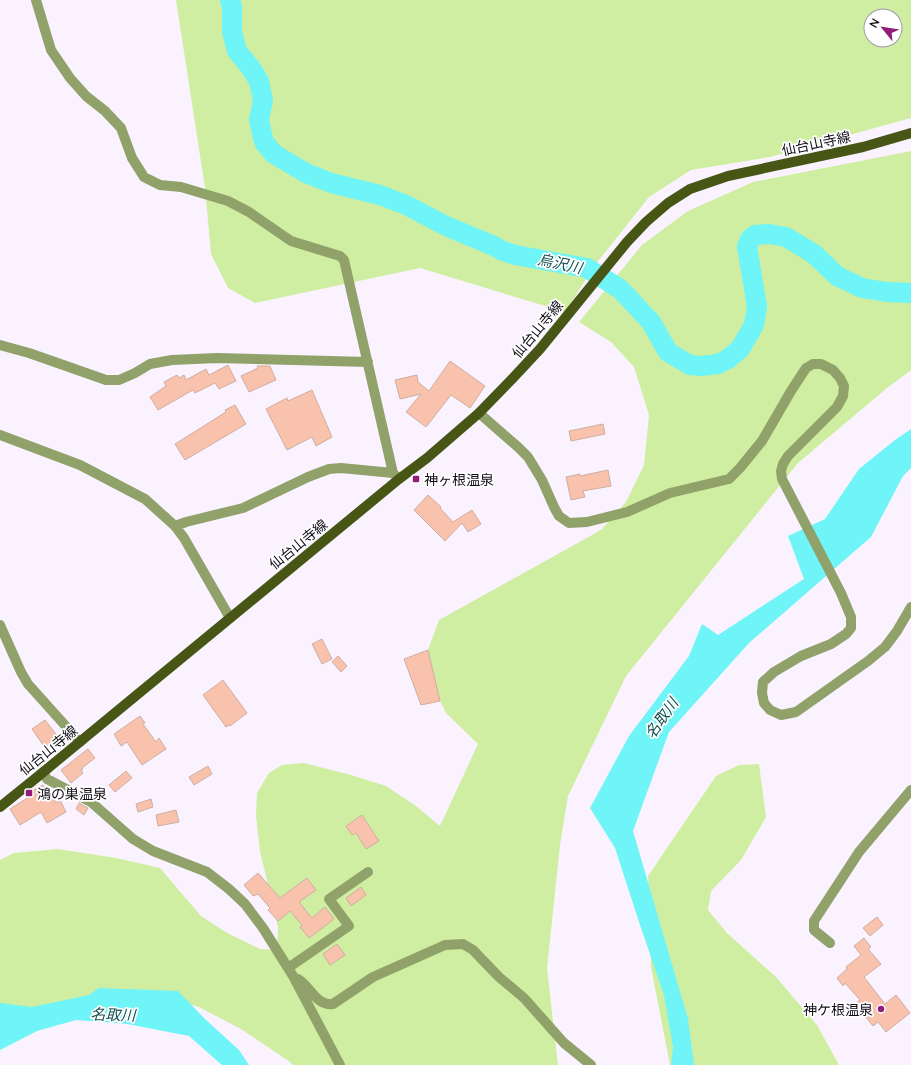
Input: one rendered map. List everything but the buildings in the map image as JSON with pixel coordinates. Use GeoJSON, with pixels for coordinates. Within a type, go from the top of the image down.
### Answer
{"type":"FeatureCollection","features":[{"type":"Feature","properties":{"kind":"main road","name":"仙台山寺線"},"geometry":{"type":"LineString","coordinates":[[0,807],[230,618],[396,476],[426,458],[479,412],[540,350],[627,242],[646,222],[668,203],[690,189],[728,176],[863,147],[911,133]]}},
{"type":"Feature","properties":{"kind":"street"},"geometry":{"type":"LineString","coordinates":[[36,0],[51,50],[70,78],[86,96],[105,111],[121,128],[132,158],[144,177],[160,185],[181,187],[228,201],[249,212],[291,241],[340,256],[344,260],[396,476],[342,468],[329,469],[308,476],[243,508],[174,526]]}},
{"type":"Feature","properties":{"kind":"street"},"geometry":{"type":"LineString","coordinates":[[0,345],[29,353],[106,380],[119,380],[150,364],[172,360],[217,358],[368,362]]}},
{"type":"Feature","properties":{"kind":"street"},"geometry":{"type":"LineString","coordinates":[[479,412],[528,457],[542,480],[559,516],[569,523],[587,522],[627,512],[670,493],[729,478],[740,468],[762,441],[806,368],[813,364],[821,364],[833,370],[840,378],[844,386],[843,396],[837,408],[788,456],[781,471],[782,479],[795,506],[841,593],[851,617],[851,628],[846,634],[831,644],[801,656],[774,672],[763,682],[762,693],[764,703],[770,710],[781,716],[796,712],[885,648],[911,607]]}},
{"type":"Feature","properties":{"kind":"street"},"geometry":{"type":"LineString","coordinates":[[0,435],[80,465],[146,499],[174,526],[184,538],[230,618]]}},
{"type":"Feature","properties":{"kind":"street"},"geometry":{"type":"LineString","coordinates":[[0,625],[28,684],[80,742]]}},
{"type":"Feature","properties":{"kind":"street"},"geometry":{"type":"LineString","coordinates":[[43,772],[47,779],[91,802],[133,839],[153,850],[207,872],[245,904],[263,928],[291,972],[340,1065]]}},
{"type":"Feature","properties":{"kind":"street"},"geometry":{"type":"LineString","coordinates":[[830,943],[814,930],[814,921],[859,852],[911,790]]}},
{"type":"Feature","properties":{"kind":"street"},"geometry":{"type":"LineString","coordinates":[[291,972],[348,926],[329,899],[368,872]]}},
{"type":"Feature","properties":{"kind":"street"},"geometry":{"type":"LineString","coordinates":[[291,972],[317,999],[328,1005],[333,1004],[373,977],[445,945],[463,944],[473,950],[524,998],[564,1043],[591,1065]]}},
{"type":"Feature","properties":{"kind":"green space"},"geometry":{"type":"Polygon","coordinates":[[[176,0],[911,0],[911,118],[770,157],[691,170],[649,197],[595,265],[565,312],[420,268],[255,303],[228,288],[211,254],[205,188],[176,0]]]}},
{"type":"Feature","properties":{"kind":"green space"},"geometry":{"type":"Polygon","coordinates":[[[911,151],[911,370],[887,388],[798,463],[626,676],[568,796],[560,845],[547,968],[558,1065],[293,1065],[241,1029],[199,1007],[162,997],[0,1035],[0,860],[14,853],[58,849],[116,858],[160,868],[201,916],[227,933],[260,949],[277,950],[278,927],[260,851],[256,816],[257,793],[269,773],[282,765],[304,763],[351,775],[386,786],[416,806],[440,826],[478,744],[446,713],[432,685],[428,650],[439,620],[601,530],[626,502],[644,465],[649,415],[634,367],[611,342],[579,322],[642,245],[688,211],[753,182],[911,151]]]}},
{"type":"Feature","properties":{"kind":"green space"},"geometry":{"type":"Polygon","coordinates":[[[759,764],[766,817],[741,860],[711,891],[708,910],[727,933],[776,977],[817,1025],[839,1065],[670,1065],[651,967],[648,876],[716,776],[739,765],[759,764]]]}},
{"type":"Feature","properties":{"kind":"water","name":"名取川"},"geometry":{"type":"Polygon","coordinates":[[[911,429],[911,468],[903,476],[871,537],[749,643],[669,732],[633,831],[688,1019],[694,1065],[671,1065],[673,1047],[664,995],[615,848],[590,808],[629,736],[689,656],[702,624],[718,635],[804,579],[788,536],[825,519],[859,469],[911,429]]]}},
{"type":"Feature","properties":{"kind":"water","name":"名取川"},"geometry":{"type":"Polygon","coordinates":[[[99,988],[178,991],[205,1019],[239,1050],[249,1065],[222,1065],[189,1036],[127,1024],[76,1020],[37,1031],[0,1050],[0,1003],[32,1007],[89,995],[99,988]]]}},
{"type":"Feature","properties":{"kind":"waterway","name":"烏沢川"},"geometry":{"type":"LineString","coordinates":[[230,0],[232,6],[232,32],[237,51],[259,81],[263,101],[259,119],[260,125],[264,142],[274,154],[306,173],[331,183],[380,195],[406,205],[446,226],[503,251],[515,255],[587,268],[620,289],[651,322],[668,352],[690,365],[701,366],[718,364],[728,359],[740,349],[754,325],[757,306],[747,247],[750,239],[755,235],[769,234],[786,237],[814,254],[837,276],[862,288],[887,292],[911,293]]}},
{"type":"Feature","properties":{"kind":"place","name":"神ヶ根温泉"},"geometry":{"type":"Point","coordinates":[416,479]}},
{"type":"Feature","properties":{"kind":"place","name":"鴻の巣温泉"},"geometry":{"type":"Point","coordinates":[29,793]}},
{"type":"Feature","properties":{"kind":"place","name":"神ケ根温泉"},"geometry":{"type":"Point","coordinates":[881,1009]}}]}
